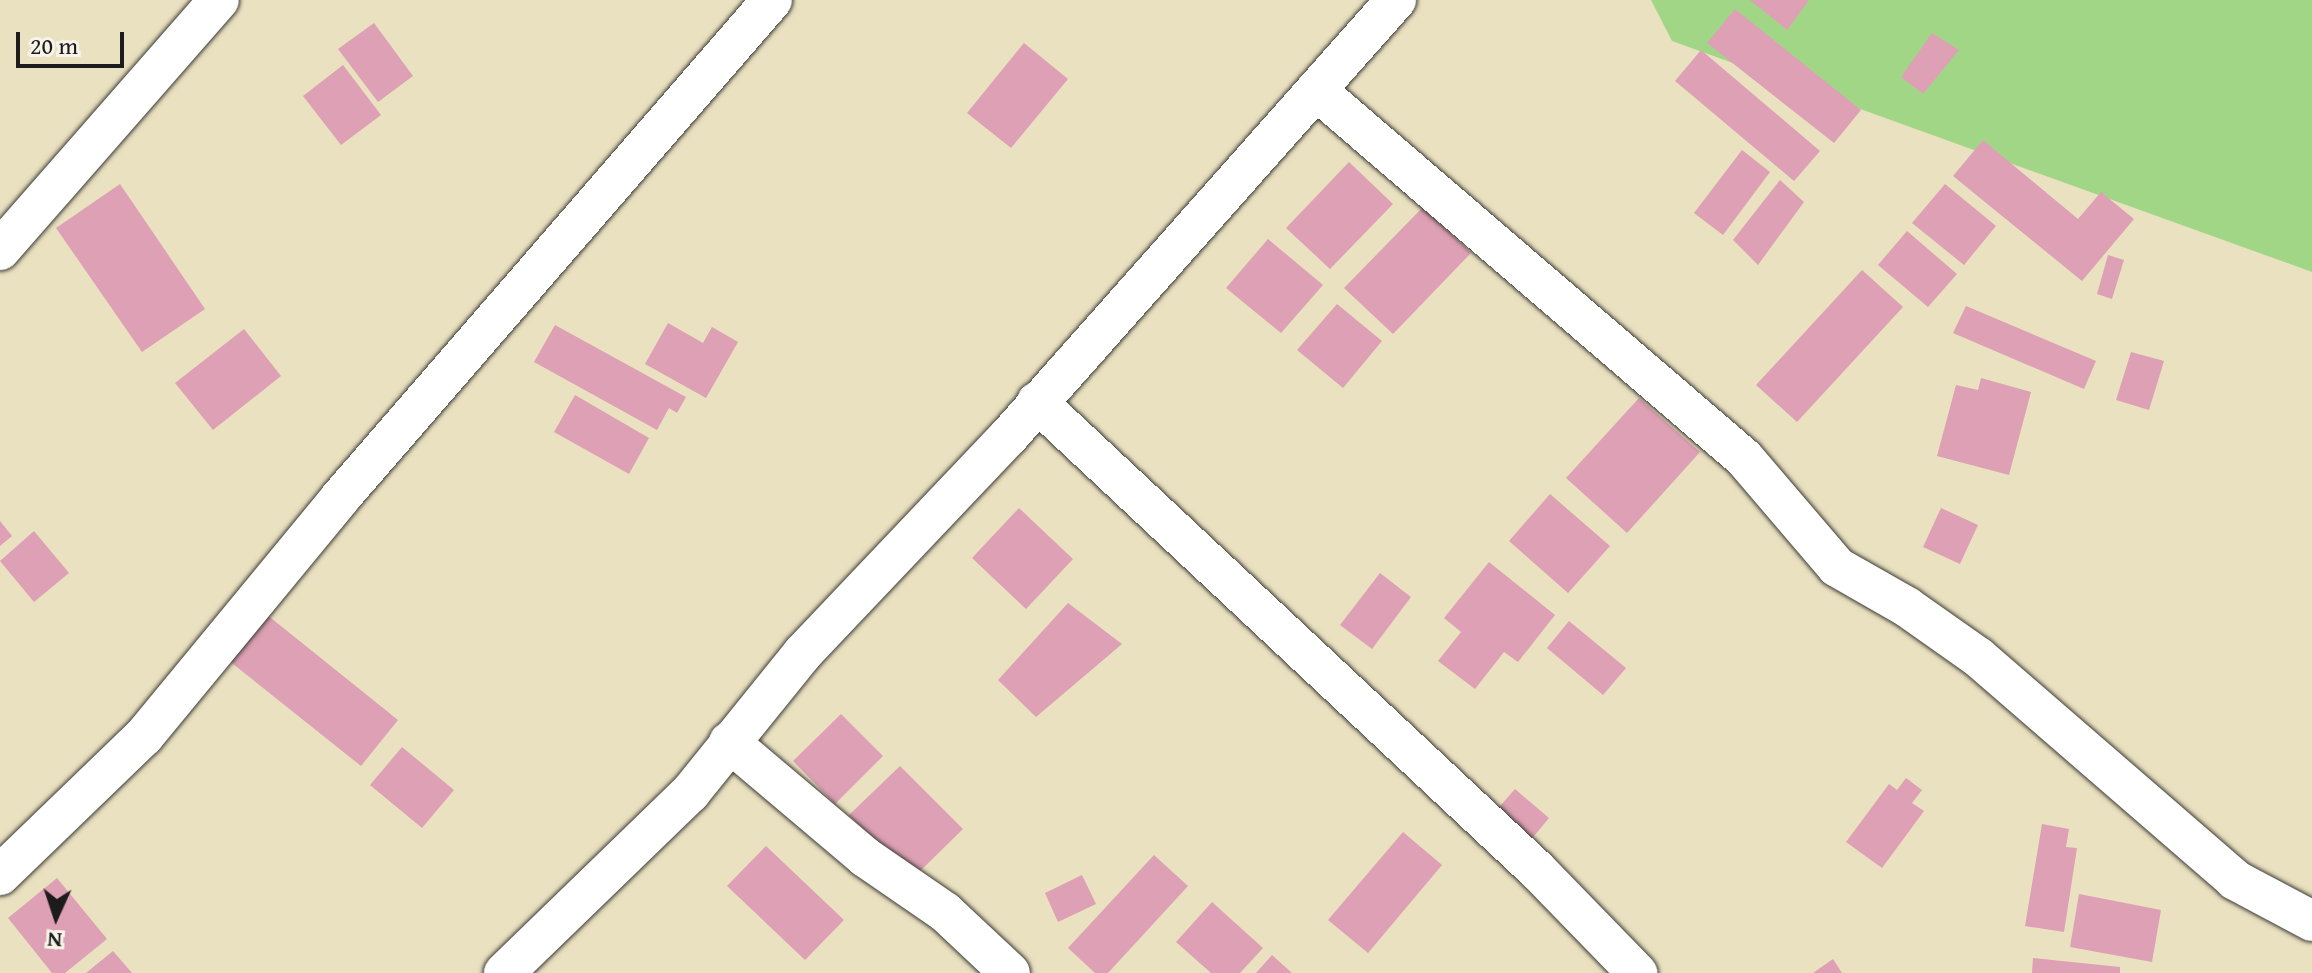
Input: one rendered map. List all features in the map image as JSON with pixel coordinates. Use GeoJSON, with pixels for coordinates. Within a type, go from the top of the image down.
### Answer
{"type":"FeatureCollection","features":[{"type":"Feature","properties":{"kind":"street"},"geometry":{"type":"LineString","coordinates":[[0,250],[219,0]]}},
{"type":"Feature","properties":{"kind":"street"},"geometry":{"type":"LineString","coordinates":[[0,875],[144,736],[340,498],[772,0]]}},
{"type":"Feature","properties":{"kind":"street"},"geometry":{"type":"LineString","coordinates":[[504,973],[690,793],[803,653],[1037,402],[1396,0]]}},
{"type":"Feature","properties":{"kind":"street"},"geometry":{"type":"LineString","coordinates":[[1316,90],[1744,458],[1837,567],[1907,607],[1978,657],[2235,880],[2312,921]]}},
{"type":"Feature","properties":{"kind":"street"},"geometry":{"type":"LineString","coordinates":[[1037,402],[1537,870],[1637,973]]}},
{"type":"Feature","properties":{"kind":"street"},"geometry":{"type":"LineString","coordinates":[[729,742],[865,857],[945,912],[1010,973]]}},
{"type":"Feature","properties":{"kind":"green space"},"geometry":{"type":"Polygon","coordinates":[[[1651,0],[2312,0],[2312,272],[1672,41],[1651,0]]]}},
{"type":"Feature","properties":{"kind":"building"},"geometry":{"type":"Polygon","coordinates":[[[1750,0],[1809,0],[1787,30],[1750,0]]]}},
{"type":"Feature","properties":{"kind":"building"},"geometry":{"type":"Polygon","coordinates":[[[1735,9],[1861,110],[1834,143],[1707,43],[1735,9]]]}},
{"type":"Feature","properties":{"kind":"building"},"geometry":{"type":"Polygon","coordinates":[[[374,23],[413,76],[378,102],[338,49],[374,23]]]}},
{"type":"Feature","properties":{"kind":"building"},"geometry":{"type":"Polygon","coordinates":[[[1932,33],[1959,50],[1923,94],[1901,77],[1932,33]]]}},
{"type":"Feature","properties":{"kind":"building"},"geometry":{"type":"Polygon","coordinates":[[[1024,43],[1068,79],[1011,148],[967,113],[1024,43]]]}},
{"type":"Feature","properties":{"kind":"building"},"geometry":{"type":"Polygon","coordinates":[[[1701,50],[1820,151],[1794,181],[1675,81],[1701,50]]]}},
{"type":"Feature","properties":{"kind":"building"},"geometry":{"type":"Polygon","coordinates":[[[343,65],[381,115],[341,145],[303,96],[343,65]]]}},
{"type":"Feature","properties":{"kind":"building"},"geometry":{"type":"Polygon","coordinates":[[[1983,140],[2078,219],[2101,192],[2134,219],[2082,281],[1953,176],[1983,140]]]}},
{"type":"Feature","properties":{"kind":"building"},"geometry":{"type":"Polygon","coordinates":[[[1742,150],[1770,172],[1723,235],[1694,213],[1742,150]]]}},
{"type":"Feature","properties":{"kind":"building"},"geometry":{"type":"Polygon","coordinates":[[[1349,162],[1393,204],[1330,269],[1286,228],[1349,162]]]}},
{"type":"Feature","properties":{"kind":"building"},"geometry":{"type":"Polygon","coordinates":[[[1780,180],[1804,202],[1758,265],[1733,240],[1780,180]]]}},
{"type":"Feature","properties":{"kind":"building"},"geometry":{"type":"Polygon","coordinates":[[[120,184],[205,309],[142,352],[56,228],[120,184]]]}},
{"type":"Feature","properties":{"kind":"building"},"geometry":{"type":"Polygon","coordinates":[[[1945,184],[1996,226],[1964,265],[1912,223],[1945,184]]]}},
{"type":"Feature","properties":{"kind":"building"},"geometry":{"type":"Polygon","coordinates":[[[1423,207],[1471,253],[1393,334],[1344,288],[1423,207]]]}},
{"type":"Feature","properties":{"kind":"building"},"geometry":{"type":"Polygon","coordinates":[[[1907,231],[1957,274],[1928,307],[1878,265],[1907,231]]]}},
{"type":"Feature","properties":{"kind":"building"},"geometry":{"type":"Polygon","coordinates":[[[1268,239],[1323,285],[1281,333],[1226,288],[1268,239]]]}},
{"type":"Feature","properties":{"kind":"building"},"geometry":{"type":"Polygon","coordinates":[[[2108,255],[2124,260],[2112,299],[2097,294],[2108,255]]]}},
{"type":"Feature","properties":{"kind":"building"},"geometry":{"type":"Polygon","coordinates":[[[1862,270],[1903,307],[1797,422],[1756,385],[1862,270]]]}},
{"type":"Feature","properties":{"kind":"building"},"geometry":{"type":"Polygon","coordinates":[[[1337,304],[1382,341],[1343,388],[1297,350],[1337,304]]]}},
{"type":"Feature","properties":{"kind":"building"},"geometry":{"type":"Polygon","coordinates":[[[1966,306],[2096,361],[2084,389],[1953,333],[1966,306]]]}},
{"type":"Feature","properties":{"kind":"building"},"geometry":{"type":"Polygon","coordinates":[[[668,323],[703,343],[712,327],[738,342],[706,398],[645,364],[668,323]]]}},
{"type":"Feature","properties":{"kind":"building"},"geometry":{"type":"Polygon","coordinates":[[[555,325],[686,397],[677,413],[669,408],[657,430],[534,362],[555,325]]]}},
{"type":"Feature","properties":{"kind":"building"},"geometry":{"type":"Polygon","coordinates":[[[244,329],[281,376],[213,430],[175,383],[244,329]]]}},
{"type":"Feature","properties":{"kind":"building"},"geometry":{"type":"Polygon","coordinates":[[[2131,352],[2164,361],[2149,410],[2116,400],[2131,352]]]}},
{"type":"Feature","properties":{"kind":"building"},"geometry":{"type":"Polygon","coordinates":[[[1981,378],[2031,392],[2009,475],[1937,456],[1956,385],[1978,390],[1981,378]]]}},
{"type":"Feature","properties":{"kind":"building"},"geometry":{"type":"Polygon","coordinates":[[[575,395],[649,438],[629,474],[554,432],[575,395]]]}},
{"type":"Feature","properties":{"kind":"building"},"geometry":{"type":"Polygon","coordinates":[[[1639,398],[1700,452],[1627,533],[1566,478],[1639,398]]]}},
{"type":"Feature","properties":{"kind":"building"},"geometry":{"type":"Polygon","coordinates":[[[1550,494],[1610,546],[1568,593],[1509,541],[1550,494]]]}},
{"type":"Feature","properties":{"kind":"building"},"geometry":{"type":"Polygon","coordinates":[[[1019,508],[1073,559],[1026,609],[972,558],[1019,508]]]}},
{"type":"Feature","properties":{"kind":"building"},"geometry":{"type":"Polygon","coordinates":[[[1941,508],[1978,525],[1960,564],[1923,547],[1941,508]]]}},
{"type":"Feature","properties":{"kind":"building"},"geometry":{"type":"Polygon","coordinates":[[[0,521],[12,536],[0,546],[0,521]]]}},
{"type":"Feature","properties":{"kind":"building"},"geometry":{"type":"Polygon","coordinates":[[[34,531],[69,573],[34,602],[0,561],[34,531]]]}},
{"type":"Feature","properties":{"kind":"building"},"geometry":{"type":"Polygon","coordinates":[[[1489,562],[1555,615],[1518,662],[1504,652],[1475,689],[1438,661],[1461,632],[1444,618],[1489,562]]]}},
{"type":"Feature","properties":{"kind":"building"},"geometry":{"type":"Polygon","coordinates":[[[1380,573],[1411,597],[1372,649],[1340,625],[1380,573]]]}},
{"type":"Feature","properties":{"kind":"building"},"geometry":{"type":"Polygon","coordinates":[[[1068,603],[1122,644],[1036,717],[998,680],[1068,603]]]}},
{"type":"Feature","properties":{"kind":"building"},"geometry":{"type":"Polygon","coordinates":[[[261,610],[398,720],[361,766],[223,656],[261,610]]]}},
{"type":"Feature","properties":{"kind":"building"},"geometry":{"type":"Polygon","coordinates":[[[1569,621],[1626,668],[1603,695],[1547,648],[1569,621]]]}},
{"type":"Feature","properties":{"kind":"building"},"geometry":{"type":"Polygon","coordinates":[[[841,714],[883,756],[835,804],[793,761],[841,714]]]}},
{"type":"Feature","properties":{"kind":"building"},"geometry":{"type":"Polygon","coordinates":[[[402,747],[454,790],[422,828],[370,785],[402,747]]]}},
{"type":"Feature","properties":{"kind":"building"},"geometry":{"type":"Polygon","coordinates":[[[900,766],[963,829],[912,879],[849,815],[900,766]]]}},
{"type":"Feature","properties":{"kind":"building"},"geometry":{"type":"Polygon","coordinates":[[[1906,778],[1922,790],[1912,803],[1924,811],[1882,868],[1846,842],[1889,784],[1897,790],[1906,778]]]}},
{"type":"Feature","properties":{"kind":"building"},"geometry":{"type":"Polygon","coordinates":[[[1515,789],[1549,818],[1529,842],[1494,813],[1515,789]]]}},
{"type":"Feature","properties":{"kind":"building"},"geometry":{"type":"Polygon","coordinates":[[[2042,824],[2069,829],[2066,847],[2077,848],[2064,932],[2025,926],[2042,824]]]}},
{"type":"Feature","properties":{"kind":"building"},"geometry":{"type":"Polygon","coordinates":[[[1403,832],[1442,865],[1368,953],[1328,920],[1403,832]]]}},
{"type":"Feature","properties":{"kind":"building"},"geometry":{"type":"Polygon","coordinates":[[[766,846],[844,920],[805,960],[727,886],[766,846]]]}},
{"type":"Feature","properties":{"kind":"building"},"geometry":{"type":"Polygon","coordinates":[[[1154,855],[1188,886],[1108,973],[1095,973],[1068,948],[1154,855]]]}},
{"type":"Feature","properties":{"kind":"building"},"geometry":{"type":"Polygon","coordinates":[[[1082,875],[1096,904],[1058,922],[1045,893],[1082,875]]]}},
{"type":"Feature","properties":{"kind":"building"},"geometry":{"type":"Polygon","coordinates":[[[57,878],[107,939],[65,973],[52,973],[8,918],[57,878]]]}},
{"type":"Feature","properties":{"kind":"building"},"geometry":{"type":"Polygon","coordinates":[[[2079,894],[2161,910],[2152,962],[2070,947],[2079,894]]]}},
{"type":"Feature","properties":{"kind":"building"},"geometry":{"type":"Polygon","coordinates":[[[1212,902],[1263,948],[1240,973],[1211,973],[1176,942],[1212,902]]]}},
{"type":"Feature","properties":{"kind":"building"},"geometry":{"type":"Polygon","coordinates":[[[113,951],[132,973],[86,973],[113,951]]]}},
{"type":"Feature","properties":{"kind":"building"},"geometry":{"type":"Polygon","coordinates":[[[1272,955],[1292,973],[1256,973],[1272,955]]]}},
{"type":"Feature","properties":{"kind":"building"},"geometry":{"type":"Polygon","coordinates":[[[2033,958],[2120,967],[2120,973],[2032,973],[2033,958]]]}},
{"type":"Feature","properties":{"kind":"building"},"geometry":{"type":"Polygon","coordinates":[[[1833,959],[1842,973],[1813,973],[1833,959]]]}}]}
